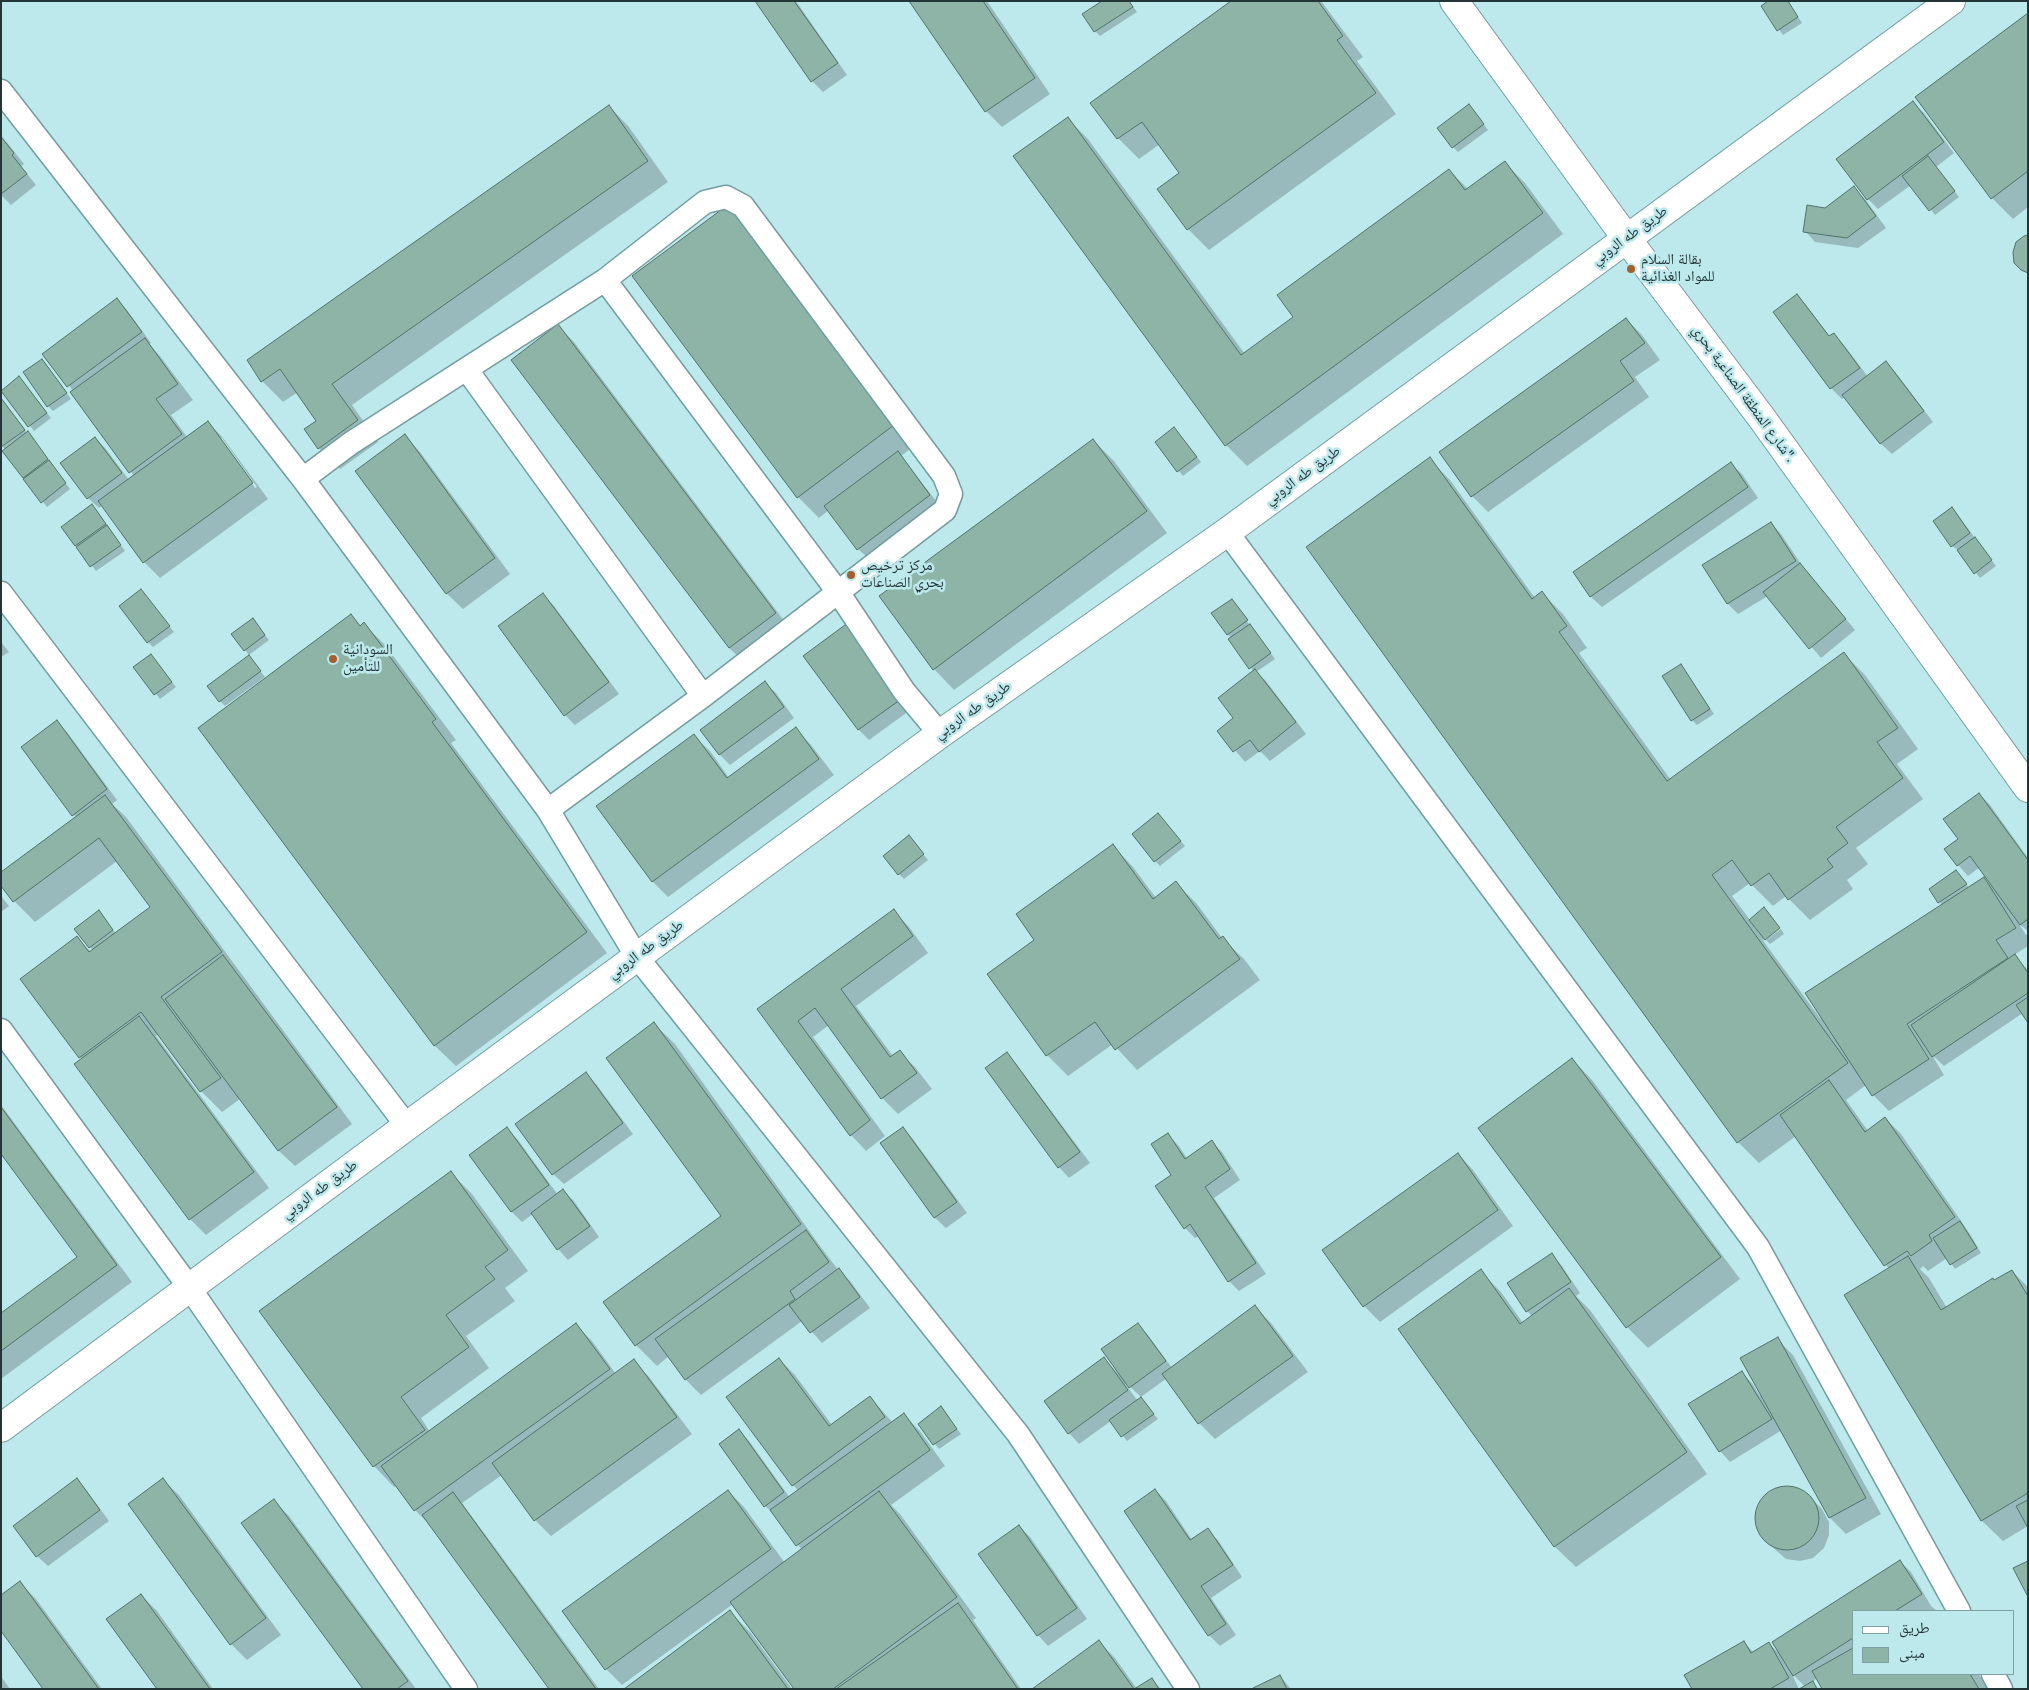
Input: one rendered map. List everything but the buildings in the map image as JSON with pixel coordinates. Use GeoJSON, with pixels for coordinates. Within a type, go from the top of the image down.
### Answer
{"type":"FeatureCollection","features":[{"type":"Feature","properties":{"kind":"street","name":"شارع المنطقة الصناعية بحري\"."},"geometry":{"type":"LineString","coordinates":[[1454,1],[1627,239],[1761,417],[2028,788]]}},
{"type":"Feature","properties":{"kind":"street","name":"طريق طه الروبي"},"geometry":{"type":"LineString","coordinates":[[1,1428],[189,1287],[940,734],[1226,532],[1951,1]]}},
{"type":"Feature","properties":{"kind":"lane"},"geometry":{"type":"LineString","coordinates":[[1,91],[303,479],[548,810],[637,957],[1018,1434],[1188,1689]]}},
{"type":"Feature","properties":{"kind":"lane"},"geometry":{"type":"LineString","coordinates":[[303,479],[351,443],[604,280],[705,202],[726,196],[743,206],[944,476],[951,494],[945,510],[703,696],[548,810]]}},
{"type":"Feature","properties":{"kind":"lane"},"geometry":{"type":"LineString","coordinates":[[604,280],[838,592],[904,691],[940,734]]}},
{"type":"Feature","properties":{"kind":"lane"},"geometry":{"type":"LineString","coordinates":[[467,370],[703,696]]}},
{"type":"Feature","properties":{"kind":"lane"},"geometry":{"type":"LineString","coordinates":[[1226,532],[1758,1247],[1957,1610]]}},
{"type":"Feature","properties":{"kind":"lane"},"geometry":{"type":"LineString","coordinates":[[1,593],[407,1126]]}},
{"type":"Feature","properties":{"kind":"lane"},"geometry":{"type":"LineString","coordinates":[[1,1030],[189,1287],[466,1689]]}},
{"type":"Feature","properties":{"kind":"lane"},"geometry":{"type":"LineString","coordinates":[[1994,1675],[2001,1689]]}},
{"type":"Feature","properties":{"kind":"place","name":"بقالة السلام للمواد الغذائية"},"geometry":{"type":"Point","coordinates":[1631,269]}},
{"type":"Feature","properties":{"kind":"place","name":"مركز ترخيص بحري الصناعات"},"geometry":{"type":"Point","coordinates":[851,575]}},
{"type":"Feature","properties":{"kind":"place","name":"السودانية للتأمين"},"geometry":{"type":"Point","coordinates":[333,659]}}]}
